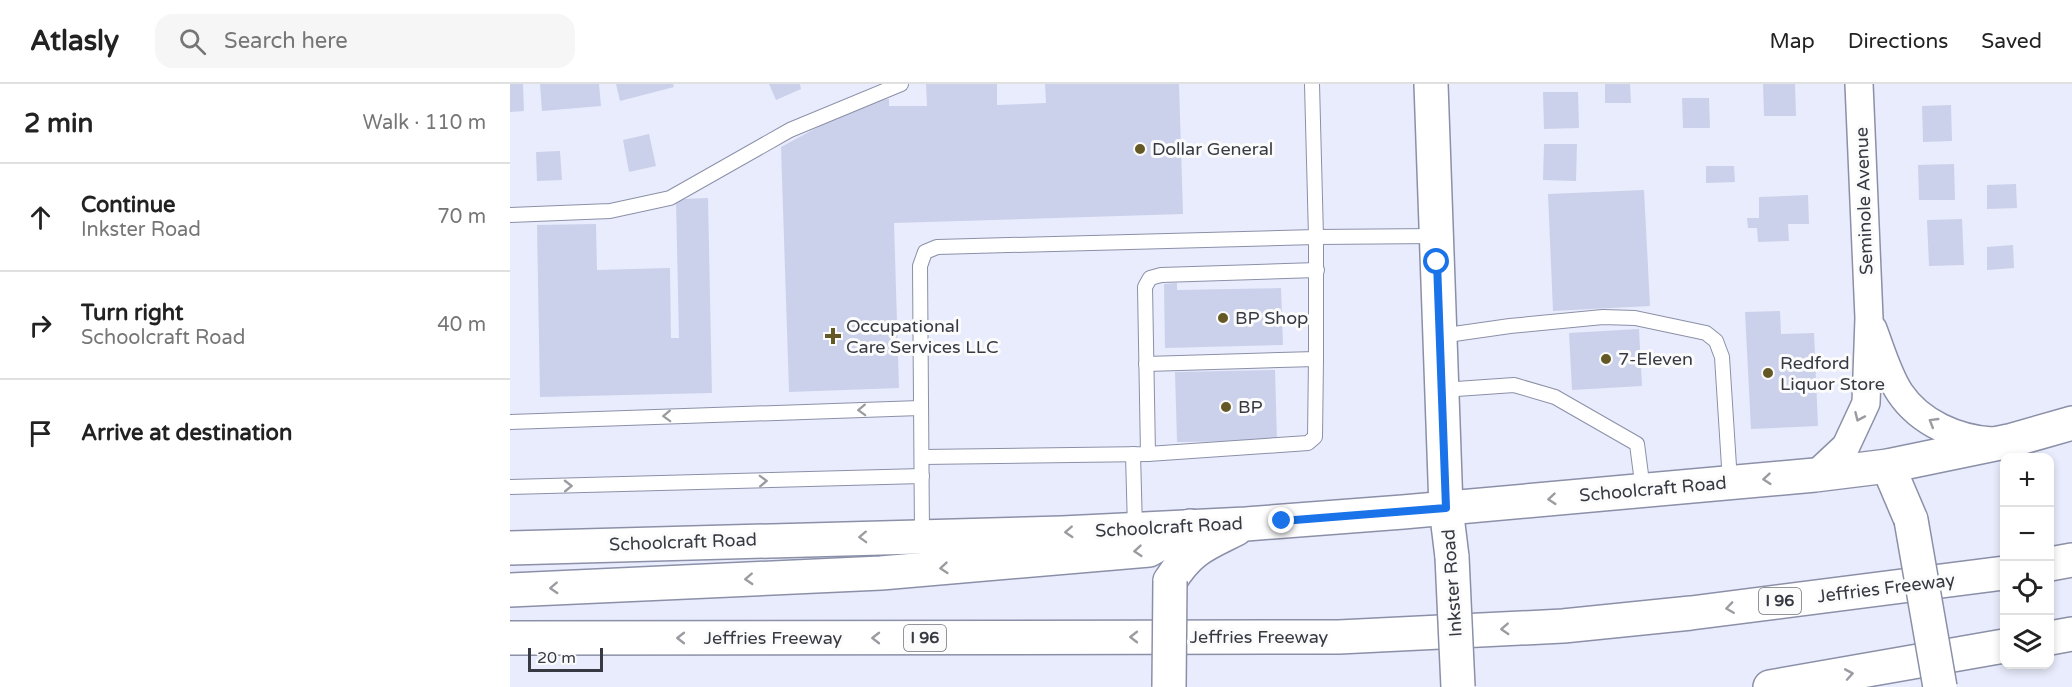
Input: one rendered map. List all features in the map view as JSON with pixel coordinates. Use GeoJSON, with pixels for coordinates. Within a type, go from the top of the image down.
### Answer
{"type":"FeatureCollection","features":[{"type":"Feature","properties":{"kind":"main road","name":"Inkster Road"},"geometry":{"type":"LineString","coordinates":[[1431,84],[1446,508],[1452,557],[1458,687]]}},
{"type":"Feature","properties":{"kind":"main road","name":"Schoolcraft Road"},"geometry":{"type":"LineString","coordinates":[[510,548],[922,535],[1062,533],[1246,524],[1446,508],[1815,475],[1888,466],[2009,441],[2072,423]]}},
{"type":"Feature","properties":{"kind":"main road"},"geometry":{"type":"LineString","coordinates":[[1888,466],[1911,520],[1940,687]]}},
{"type":"Feature","properties":{"kind":"main road"},"geometry":{"type":"LineString","coordinates":[[1169,687],[1170,580],[1180,564],[1193,551],[1246,524]]}},
{"type":"Feature","properties":{"kind":"main road"},"geometry":{"type":"LineString","coordinates":[[510,590],[881,573],[1139,550],[1149,549],[1190,526]]}},
{"type":"Feature","properties":{"kind":"main road"},"geometry":{"type":"LineString","coordinates":[[2054,563],[2072,560]]}},
{"type":"Feature","properties":{"kind":"main road","name":"Jeffries Freeway"},"geometry":{"type":"LineString","coordinates":[[510,638],[1371,635],[1563,626],[1691,613],[2000,574]]}},
{"type":"Feature","properties":{"kind":"main road"},"geometry":{"type":"LineString","coordinates":[[2054,637],[2072,634]]}},
{"type":"Feature","properties":{"kind":"main road"},"geometry":{"type":"LineString","coordinates":[[1770,687],[2000,647]]}},
{"type":"Feature","properties":{"kind":"street","name":"Seminole Avenue"},"geometry":{"type":"LineString","coordinates":[[1858,84],[1869,318]]}},
{"type":"Feature","properties":{"kind":"street"},"geometry":{"type":"LineString","coordinates":[[1869,318],[1899,393],[1914,410],[1937,426],[1958,435],[1981,440],[2009,441]]}},
{"type":"Feature","properties":{"kind":"street"},"geometry":{"type":"LineString","coordinates":[[1815,475],[1846,446],[1866,403],[1869,318]]}},
{"type":"Feature","properties":{"kind":"lane"},"geometry":{"type":"LineString","coordinates":[[510,215],[610,211],[670,198],[790,130],[901,84]]}},
{"type":"Feature","properties":{"kind":"lane"},"geometry":{"type":"LineString","coordinates":[[922,457],[1148,454],[1308,443],[1316,437],[1317,270],[1312,84]]}},
{"type":"Feature","properties":{"kind":"lane"},"geometry":{"type":"LineString","coordinates":[[922,535],[920,266],[925,252],[936,247],[1436,236]]}},
{"type":"Feature","properties":{"kind":"lane"},"geometry":{"type":"LineString","coordinates":[[1148,454],[1145,287],[1150,278],[1161,275],[1317,270]]}},
{"type":"Feature","properties":{"kind":"lane"},"geometry":{"type":"LineString","coordinates":[[1440,336],[1510,326],[1603,317],[1635,318],[1706,333],[1716,341],[1722,357],[1731,482]]}},
{"type":"Feature","properties":{"kind":"lane"},"geometry":{"type":"LineString","coordinates":[[1146,364],[1316,358]]}},
{"type":"Feature","properties":{"kind":"lane"},"geometry":{"type":"LineString","coordinates":[[1442,390],[1514,385],[1555,397],[1637,444],[1643,490]]}},
{"type":"Feature","properties":{"kind":"lane"},"geometry":{"type":"LineString","coordinates":[[510,422],[920,408]]}},
{"type":"Feature","properties":{"kind":"lane"},"geometry":{"type":"LineString","coordinates":[[1133,454],[1135,529]]}},
{"type":"Feature","properties":{"kind":"lane"},"geometry":{"type":"LineString","coordinates":[[510,487],[922,476]]}},
{"type":"Feature","properties":{"kind":"building"},"geometry":{"type":"Polygon","coordinates":[[[510,84],[523,84],[524,111],[510,112],[510,84]]]}},
{"type":"Feature","properties":{"kind":"building"},"geometry":{"type":"Polygon","coordinates":[[[540,84],[599,84],[601,106],[542,111],[540,84]]]}},
{"type":"Feature","properties":{"kind":"building"},"geometry":{"type":"Polygon","coordinates":[[[616,84],[673,84],[674,87],[620,101],[616,84]]]}},
{"type":"Feature","properties":{"kind":"building"},"geometry":{"type":"Polygon","coordinates":[[[769,84],[800,84],[801,89],[776,100],[769,84]]]}},
{"type":"Feature","properties":{"kind":"building"},"geometry":{"type":"Polygon","coordinates":[[[926,84],[997,84],[997,105],[1046,103],[1045,84],[1179,84],[1183,214],[894,223],[899,388],[789,392],[781,147],[868,100],[889,99],[889,106],[927,106],[926,84]]]}},
{"type":"Feature","properties":{"kind":"building"},"geometry":{"type":"Polygon","coordinates":[[[1605,84],[1630,84],[1631,103],[1605,103],[1605,84]]]}},
{"type":"Feature","properties":{"kind":"building"},"geometry":{"type":"Polygon","coordinates":[[[1763,84],[1795,84],[1796,116],[1764,116],[1763,84]]]}},
{"type":"Feature","properties":{"kind":"building"},"geometry":{"type":"Polygon","coordinates":[[[1543,92],[1578,92],[1579,128],[1544,129],[1543,92]]]}},
{"type":"Feature","properties":{"kind":"building"},"geometry":{"type":"Polygon","coordinates":[[[1682,98],[1709,98],[1710,128],[1683,128],[1682,98]]]}},
{"type":"Feature","properties":{"kind":"building"},"geometry":{"type":"Polygon","coordinates":[[[1951,105],[1952,141],[1923,142],[1922,106],[1951,105]]]}},
{"type":"Feature","properties":{"kind":"building"},"geometry":{"type":"Polygon","coordinates":[[[649,134],[656,166],[629,172],[623,140],[649,134]]]}},
{"type":"Feature","properties":{"kind":"building"},"geometry":{"type":"Polygon","coordinates":[[[1544,144],[1577,144],[1576,181],[1543,180],[1544,144]]]}},
{"type":"Feature","properties":{"kind":"building"},"geometry":{"type":"Polygon","coordinates":[[[560,151],[562,180],[537,181],[536,152],[560,151]]]}},
{"type":"Feature","properties":{"kind":"building"},"geometry":{"type":"Polygon","coordinates":[[[1954,164],[1955,200],[1919,200],[1918,165],[1954,164]]]}},
{"type":"Feature","properties":{"kind":"building"},"geometry":{"type":"Polygon","coordinates":[[[1706,166],[1734,166],[1735,182],[1706,183],[1706,166]]]}},
{"type":"Feature","properties":{"kind":"building"},"geometry":{"type":"Polygon","coordinates":[[[2016,184],[2017,208],[1987,209],[1987,185],[2016,184]]]}},
{"type":"Feature","properties":{"kind":"building"},"geometry":{"type":"Polygon","coordinates":[[[1644,190],[1650,306],[1553,311],[1548,194],[1644,190]]]}},
{"type":"Feature","properties":{"kind":"building"},"geometry":{"type":"Polygon","coordinates":[[[1808,195],[1809,224],[1788,224],[1789,241],[1758,242],[1757,228],[1748,228],[1747,218],[1759,218],[1759,197],[1808,195]]]}},
{"type":"Feature","properties":{"kind":"building"},"geometry":{"type":"Polygon","coordinates":[[[708,198],[712,393],[540,397],[537,225],[596,224],[597,270],[670,268],[671,338],[679,338],[676,202],[683,199],[708,198]]]}},
{"type":"Feature","properties":{"kind":"building"},"geometry":{"type":"Polygon","coordinates":[[[1962,219],[1964,265],[1929,266],[1927,220],[1962,219]]]}},
{"type":"Feature","properties":{"kind":"building"},"geometry":{"type":"Polygon","coordinates":[[[2013,245],[2014,268],[1987,270],[1987,247],[2013,245]]]}},
{"type":"Feature","properties":{"kind":"building","name":"BP Shop"},"geometry":{"type":"Polygon","coordinates":[[[1177,283],[1177,290],[1281,288],[1283,345],[1165,348],[1164,284],[1177,283]]]}},
{"type":"Feature","properties":{"kind":"building"},"geometry":{"type":"Polygon","coordinates":[[[1780,311],[1781,334],[1814,333],[1818,426],[1751,429],[1745,312],[1780,311]]]}},
{"type":"Feature","properties":{"kind":"building","name":"7-Eleven"},"geometry":{"type":"Polygon","coordinates":[[[1639,329],[1642,386],[1572,390],[1569,333],[1639,329]]]}},
{"type":"Feature","properties":{"kind":"building","name":"BP"},"geometry":{"type":"Polygon","coordinates":[[[1275,370],[1277,441],[1177,442],[1175,372],[1275,370]]]}},
{"type":"Feature","properties":{"kind":"place","name":"Dollar General"},"geometry":{"type":"Point","coordinates":[1140,149]}},
{"type":"Feature","properties":{"kind":"place","name":"BP Shop"},"geometry":{"type":"Point","coordinates":[1223,318]}},
{"type":"Feature","properties":{"kind":"place","name":"Occupational Care Services LLC"},"geometry":{"type":"Point","coordinates":[833,336]}},
{"type":"Feature","properties":{"kind":"place","name":"7-Eleven"},"geometry":{"type":"Point","coordinates":[1606,359]}},
{"type":"Feature","properties":{"kind":"place","name":"Redford Liquor Store"},"geometry":{"type":"Point","coordinates":[1768,373]}},
{"type":"Feature","properties":{"kind":"place","name":"BP"},"geometry":{"type":"Point","coordinates":[1226,407]}},
{"type":"Feature","properties":{"kind":"route"},"geometry":{"type":"LineString","coordinates":[[1282,521],[1446,508],[1437,262]]}}]}
